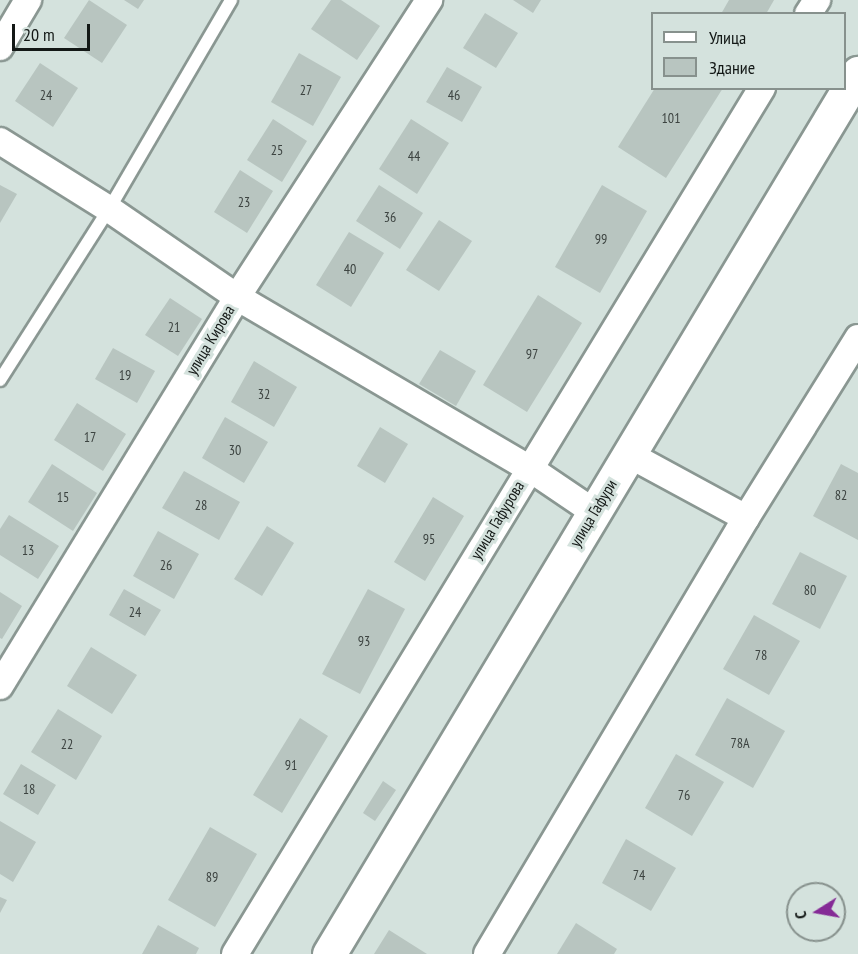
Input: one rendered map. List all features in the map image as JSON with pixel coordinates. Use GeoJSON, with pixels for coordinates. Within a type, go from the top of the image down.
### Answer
{"type":"FeatureCollection","features":[{"type":"Feature","properties":{"kind":"main road","name":"улица Гафури"},"geometry":{"type":"LineString","coordinates":[[329,954],[858,73]]}},
{"type":"Feature","properties":{"kind":"street"},"geometry":{"type":"LineString","coordinates":[[0,47],[28,0]]}},
{"type":"Feature","properties":{"kind":"street","name":"улица Кирова"},"geometry":{"type":"LineString","coordinates":[[0,686],[237,297],[429,0]]}},
{"type":"Feature","properties":{"kind":"street","name":"улица Гафурова"},"geometry":{"type":"LineString","coordinates":[[235,954],[761,90]]}},
{"type":"Feature","properties":{"kind":"street"},"geometry":{"type":"LineString","coordinates":[[0,141],[110,209],[237,297],[529,468],[594,512]]}},
{"type":"Feature","properties":{"kind":"street"},"geometry":{"type":"LineString","coordinates":[[487,954],[746,518],[858,338]]}},
{"type":"Feature","properties":{"kind":"street"},"geometry":{"type":"LineString","coordinates":[[628,454],[746,518]]}},
{"type":"Feature","properties":{"kind":"lane"},"geometry":{"type":"LineString","coordinates":[[0,380],[110,209],[231,0]]}},
{"type":"Feature","properties":{"kind":"building"},"geometry":{"type":"Polygon","coordinates":[[[89,0],[127,25],[102,63],[64,38],[89,0]]]}},
{"type":"Feature","properties":{"kind":"building"},"geometry":{"type":"Polygon","coordinates":[[[124,0],[144,0],[138,9],[124,0]]]}},
{"type":"Feature","properties":{"kind":"building"},"geometry":{"type":"Polygon","coordinates":[[[331,0],[341,0],[380,26],[357,60],[311,29],[331,0]]]}},
{"type":"Feature","properties":{"kind":"building"},"geometry":{"type":"Polygon","coordinates":[[[513,0],[541,0],[533,13],[513,0]]]}},
{"type":"Feature","properties":{"kind":"building"},"geometry":{"type":"Polygon","coordinates":[[[729,0],[774,0],[767,12],[722,12],[729,0]]]}},
{"type":"Feature","properties":{"kind":"building"},"geometry":{"type":"Polygon","coordinates":[[[485,13],[518,33],[496,68],[463,48],[485,13]]]}},
{"type":"Feature","properties":{"kind":"building"},"geometry":{"type":"Polygon","coordinates":[[[299,53],[341,77],[313,126],[271,102],[299,53]]]}},
{"type":"Feature","properties":{"kind":"building"},"geometry":{"type":"Polygon","coordinates":[[[40,63],[78,88],[53,127],[15,101],[40,63]]]}},
{"type":"Feature","properties":{"kind":"building"},"geometry":{"type":"Polygon","coordinates":[[[447,67],[482,87],[462,122],[426,102],[447,67]]]}},
{"type":"Feature","properties":{"kind":"building"},"geometry":{"type":"Polygon","coordinates":[[[654,90],[722,90],[666,178],[618,147],[654,90]]]}},
{"type":"Feature","properties":{"kind":"building"},"geometry":{"type":"Polygon","coordinates":[[[273,119],[307,141],[282,182],[247,160],[273,119]]]}},
{"type":"Feature","properties":{"kind":"building"},"geometry":{"type":"Polygon","coordinates":[[[411,119],[449,143],[417,194],[379,169],[411,119]]]}},
{"type":"Feature","properties":{"kind":"building"},"geometry":{"type":"Polygon","coordinates":[[[240,170],[273,191],[247,233],[214,212],[240,170]]]}},
{"type":"Feature","properties":{"kind":"building"},"geometry":{"type":"Polygon","coordinates":[[[0,185],[17,194],[0,223],[0,185]]]}},
{"type":"Feature","properties":{"kind":"building"},"geometry":{"type":"Polygon","coordinates":[[[379,185],[423,213],[400,249],[356,221],[379,185]]]}},
{"type":"Feature","properties":{"kind":"building"},"geometry":{"type":"Polygon","coordinates":[[[602,185],[647,211],[600,293],[555,267],[602,185]]]}},
{"type":"Feature","properties":{"kind":"building"},"geometry":{"type":"Polygon","coordinates":[[[439,220],[472,241],[439,291],[406,270],[439,220]]]}},
{"type":"Feature","properties":{"kind":"building"},"geometry":{"type":"Polygon","coordinates":[[[349,232],[384,253],[351,307],[316,285],[349,232]]]}},
{"type":"Feature","properties":{"kind":"building"},"geometry":{"type":"Polygon","coordinates":[[[538,295],[582,323],[527,412],[483,385],[538,295]]]}},
{"type":"Feature","properties":{"kind":"building"},"geometry":{"type":"Polygon","coordinates":[[[170,298],[202,319],[178,356],[145,335],[170,298]]]}},
{"type":"Feature","properties":{"kind":"building"},"geometry":{"type":"Polygon","coordinates":[[[113,348],[155,371],[137,403],[95,379],[113,348]]]}},
{"type":"Feature","properties":{"kind":"building"},"geometry":{"type":"Polygon","coordinates":[[[440,350],[476,371],[456,406],[419,384],[440,350]]]}},
{"type":"Feature","properties":{"kind":"building"},"geometry":{"type":"Polygon","coordinates":[[[254,361],[297,387],[274,427],[231,402],[254,361]]]}},
{"type":"Feature","properties":{"kind":"building"},"geometry":{"type":"Polygon","coordinates":[[[77,403],[126,434],[103,471],[54,440],[77,403]]]}},
{"type":"Feature","properties":{"kind":"building"},"geometry":{"type":"Polygon","coordinates":[[[225,417],[268,442],[244,483],[202,458],[225,417]]]}},
{"type":"Feature","properties":{"kind":"building"},"geometry":{"type":"Polygon","coordinates":[[[380,427],[408,444],[385,483],[357,466],[380,427]]]}},
{"type":"Feature","properties":{"kind":"building"},"geometry":{"type":"Polygon","coordinates":[[[52,464],[97,493],[73,531],[28,502],[52,464]]]}},
{"type":"Feature","properties":{"kind":"building"},"geometry":{"type":"Polygon","coordinates":[[[841,464],[858,473],[858,540],[813,516],[841,464]]]}},
{"type":"Feature","properties":{"kind":"building"},"geometry":{"type":"Polygon","coordinates":[[[184,471],[240,502],[219,540],[162,508],[184,471]]]}},
{"type":"Feature","properties":{"kind":"building"},"geometry":{"type":"Polygon","coordinates":[[[433,497],[464,516],[425,581],[394,562],[433,497]]]}},
{"type":"Feature","properties":{"kind":"building"},"geometry":{"type":"Polygon","coordinates":[[[9,515],[59,546],[38,579],[0,555],[0,529],[9,515]]]}},
{"type":"Feature","properties":{"kind":"building"},"geometry":{"type":"Polygon","coordinates":[[[267,526],[294,543],[262,596],[234,579],[267,526]]]}},
{"type":"Feature","properties":{"kind":"building"},"geometry":{"type":"Polygon","coordinates":[[[158,531],[199,554],[174,599],[133,576],[158,531]]]}},
{"type":"Feature","properties":{"kind":"building"},"geometry":{"type":"Polygon","coordinates":[[[800,552],[847,576],[820,629],[772,604],[800,552]]]}},
{"type":"Feature","properties":{"kind":"building"},"geometry":{"type":"Polygon","coordinates":[[[124,589],[161,610],[145,636],[109,615],[124,589]]]}},
{"type":"Feature","properties":{"kind":"building"},"geometry":{"type":"Polygon","coordinates":[[[368,589],[405,609],[360,694],[322,674],[368,589]]]}},
{"type":"Feature","properties":{"kind":"building"},"geometry":{"type":"Polygon","coordinates":[[[0,592],[22,606],[2,639],[0,638],[0,592]]]}},
{"type":"Feature","properties":{"kind":"building"},"geometry":{"type":"Polygon","coordinates":[[[754,615],[800,641],[769,695],[723,669],[754,615]]]}},
{"type":"Feature","properties":{"kind":"building"},"geometry":{"type":"Polygon","coordinates":[[[91,647],[137,675],[112,714],[67,686],[91,647]]]}},
{"type":"Feature","properties":{"kind":"building"},"geometry":{"type":"Polygon","coordinates":[[[727,698],[785,731],[753,788],[695,755],[727,698]]]}},
{"type":"Feature","properties":{"kind":"building"},"geometry":{"type":"Polygon","coordinates":[[[58,709],[102,736],[76,780],[31,752],[58,709]]]}},
{"type":"Feature","properties":{"kind":"building"},"geometry":{"type":"Polygon","coordinates":[[[300,718],[328,736],[282,813],[253,795],[300,718]]]}},
{"type":"Feature","properties":{"kind":"building"},"geometry":{"type":"Polygon","coordinates":[[[676,754],[724,782],[692,836],[645,808],[676,754]]]}},
{"type":"Feature","properties":{"kind":"building"},"geometry":{"type":"Polygon","coordinates":[[[21,764],[56,785],[38,815],[3,794],[21,764]]]}},
{"type":"Feature","properties":{"kind":"building"},"geometry":{"type":"Polygon","coordinates":[[[383,781],[396,790],[375,821],[363,813],[383,781]]]}},
{"type":"Feature","properties":{"kind":"building"},"geometry":{"type":"Polygon","coordinates":[[[0,821],[36,842],[13,882],[0,874],[0,821]]]}},
{"type":"Feature","properties":{"kind":"building"},"geometry":{"type":"Polygon","coordinates":[[[210,827],[257,854],[215,927],[168,900],[210,827]]]}},
{"type":"Feature","properties":{"kind":"building"},"geometry":{"type":"Polygon","coordinates":[[[626,839],[676,868],[651,911],[602,883],[626,839]]]}},
{"type":"Feature","properties":{"kind":"building"},"geometry":{"type":"Polygon","coordinates":[[[0,897],[7,900],[0,913],[0,897]]]}},
{"type":"Feature","properties":{"kind":"building"},"geometry":{"type":"Polygon","coordinates":[[[576,923],[617,949],[614,954],[557,954],[576,923]]]}},
{"type":"Feature","properties":{"kind":"building"},"geometry":{"type":"Polygon","coordinates":[[[158,925],[199,948],[196,954],[142,954],[158,925]]]}},
{"type":"Feature","properties":{"kind":"building"},"geometry":{"type":"Polygon","coordinates":[[[389,930],[427,954],[374,954],[389,930]]]}}]}
